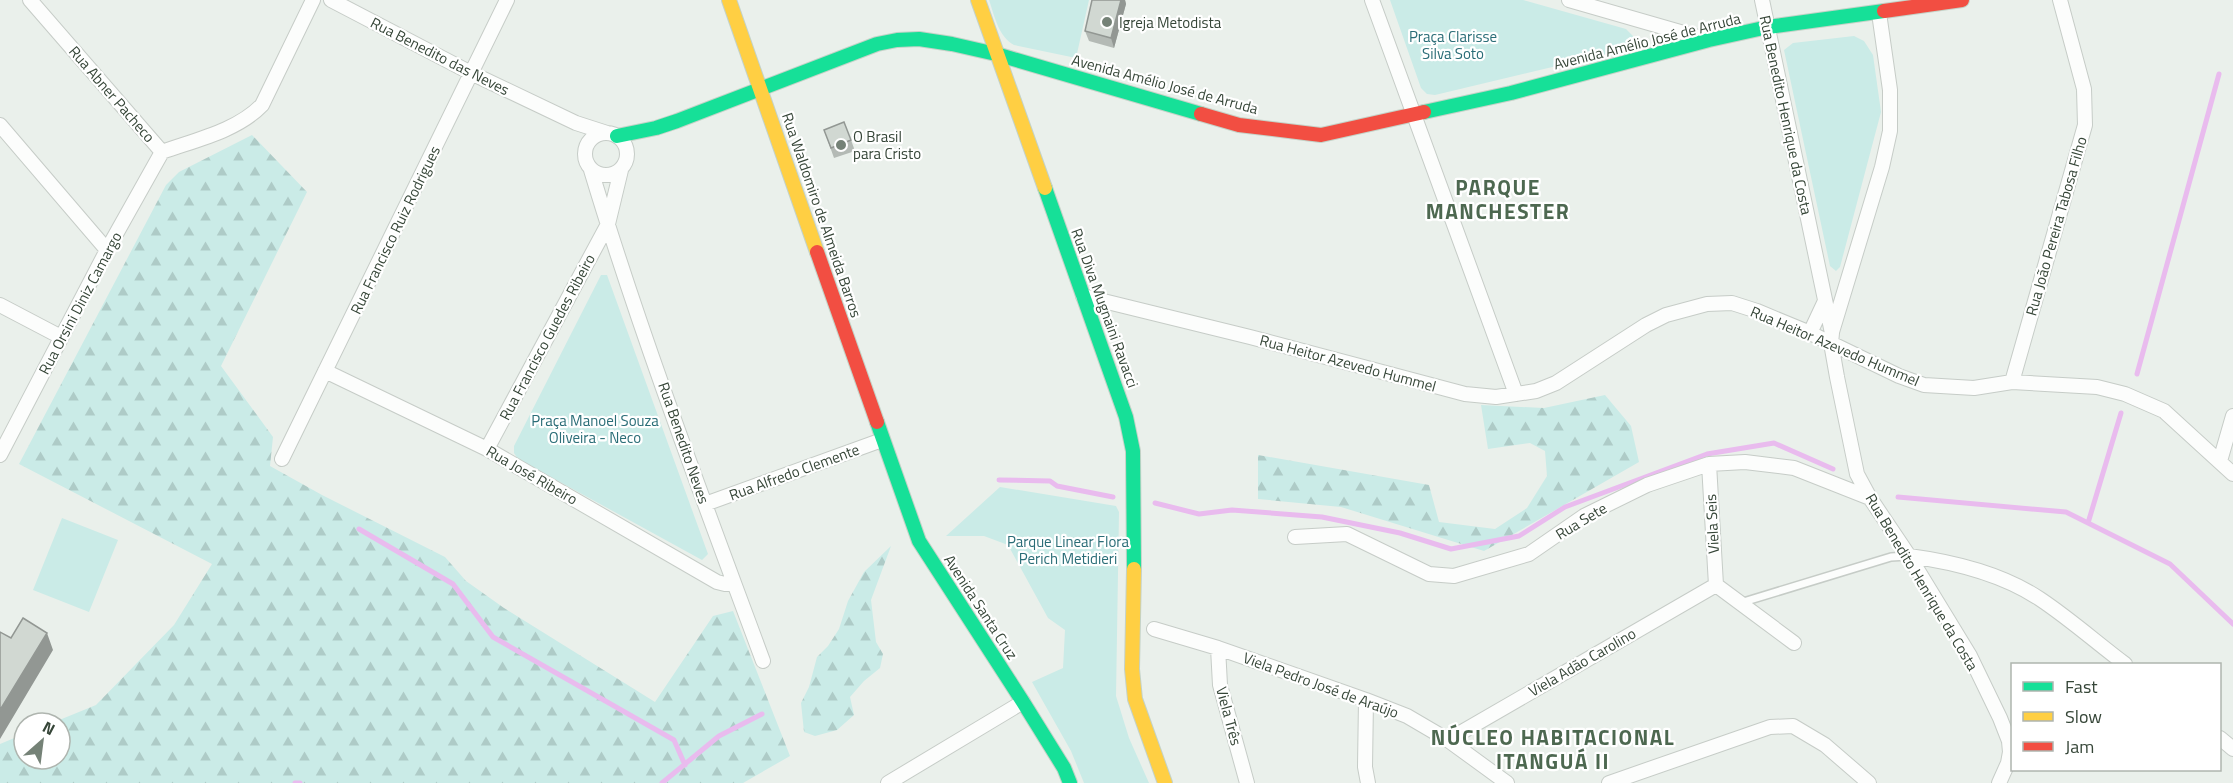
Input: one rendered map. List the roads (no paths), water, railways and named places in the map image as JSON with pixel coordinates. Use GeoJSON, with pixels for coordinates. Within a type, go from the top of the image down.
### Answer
{"type":"FeatureCollection","features":[{"type":"Feature","properties":{"kind":"main road","name":"Rua Waldomiro de Almeida Barros"},"geometry":{"type":"LineString","coordinates":[[729,0],[882,440]]}},
{"type":"Feature","properties":{"kind":"main road","name":"Rua Diva Mugnaini Ravacci"},"geometry":{"type":"LineString","coordinates":[[978,0],[1126,417],[1133,451],[1135,523],[1132,640],[1135,699],[1165,783]]}},
{"type":"Feature","properties":{"kind":"main road","name":"Avenida Amélio José de Arruda"},"geometry":{"type":"LineString","coordinates":[[612,135],[656,128],[877,44],[919,39],[996,54],[1239,125],[1321,135],[1511,93],[1709,40],[1768,27],[1962,0]]}},
{"type":"Feature","properties":{"kind":"main road","name":"Avenida Santa Cruz"},"geometry":{"type":"LineString","coordinates":[[882,440],[919,541],[1023,702],[1064,768],[1070,783]]}},
{"type":"Feature","properties":{"kind":"street","name":"Rua Abner Pacheco"},"geometry":{"type":"LineString","coordinates":[[30,0],[162,152],[208,136],[251,116],[262,105],[313,0]]}},
{"type":"Feature","properties":{"kind":"street","name":"Rua Benedito das Neves"},"geometry":{"type":"LineString","coordinates":[[331,0],[471,73],[550,111],[595,131],[612,135]]}},
{"type":"Feature","properties":{"kind":"street","name":"Rua Francisco Ruiz Rodrigues"},"geometry":{"type":"LineString","coordinates":[[282,459],[507,0]]}},
{"type":"Feature","properties":{"kind":"street"},"geometry":{"type":"LineString","coordinates":[[1372,0],[1516,394]]}},
{"type":"Feature","properties":{"kind":"street"},"geometry":{"type":"LineString","coordinates":[[1569,0],[1709,40]]}},
{"type":"Feature","properties":{"kind":"street","name":"Rua Benedito Henrique da Costa"},"geometry":{"type":"LineString","coordinates":[[1762,0],[1825,301],[1837,377],[1857,474],[1970,656],[2000,718],[2009,741],[2010,752],[1999,783]]}},
{"type":"Feature","properties":{"kind":"street","name":"Rua João Pereira Tabosa Filho"},"geometry":{"type":"LineString","coordinates":[[2012,382],[2085,125],[2084,89],[2060,0]]}},
{"type":"Feature","properties":{"kind":"street"},"geometry":{"type":"LineString","coordinates":[[1831,338],[1882,167],[1890,130],[1890,90],[1878,13]]}},
{"type":"Feature","properties":{"kind":"street","name":"Rua Benedito das Neves"},"geometry":{"type":"LineString","coordinates":[[550,111],[582,141],[585,153]]}},
{"type":"Feature","properties":{"kind":"street"},"geometry":{"type":"LineString","coordinates":[[0,125],[106,250]]}},
{"type":"Feature","properties":{"kind":"street"},"geometry":{"type":"LineString","coordinates":[[608,224],[621,170],[627,159],[626,146],[612,135]]}},
{"type":"Feature","properties":{"kind":"street","name":"Avenida Amélio José de Arruda"},"geometry":{"type":"LineString","coordinates":[[585,153],[595,136],[612,135]]}},
{"type":"Feature","properties":{"kind":"street","name":"Rua Orsini Diniz Camargo"},"geometry":{"type":"LineString","coordinates":[[0,455],[106,250],[162,152]]}},
{"type":"Feature","properties":{"kind":"street"},"geometry":{"type":"LineString","coordinates":[[585,153],[585,159],[591,170],[602,176],[615,174],[621,170]]}},
{"type":"Feature","properties":{"kind":"street","name":"Rua Benedito Neves"},"geometry":{"type":"LineString","coordinates":[[591,170],[705,504],[763,661]]}},
{"type":"Feature","properties":{"kind":"street","name":"Rua Francisco Guedes Ribeiro"},"geometry":{"type":"LineString","coordinates":[[487,449],[608,224]]}},
{"type":"Feature","properties":{"kind":"street"},"geometry":{"type":"LineString","coordinates":[[1810,333],[1825,301],[1833,297],[1847,283]]}},
{"type":"Feature","properties":{"kind":"street","name":"Rua Heitor Azevedo Hummel"},"geometry":{"type":"LineString","coordinates":[[1083,296],[1465,394],[1496,397],[1536,391],[1556,383],[1646,325],[1666,315],[1707,304],[1732,303],[1810,333],[1831,338],[1862,358],[1899,376],[1924,384],[1974,387],[2012,382],[2097,387],[2125,394],[2164,411],[2233,474]]}},
{"type":"Feature","properties":{"kind":"street"},"geometry":{"type":"LineString","coordinates":[[0,305],[61,337]]}},
{"type":"Feature","properties":{"kind":"street"},"geometry":{"type":"LineString","coordinates":[[1837,377],[1839,365],[1845,359],[1862,358]]}},
{"type":"Feature","properties":{"kind":"street","name":"Rua José Ribeiro"},"geometry":{"type":"LineString","coordinates":[[326,371],[487,449],[717,582],[725,585],[734,584]]}},
{"type":"Feature","properties":{"kind":"street"},"geometry":{"type":"LineString","coordinates":[[2220,461],[2233,416]]}},
{"type":"Feature","properties":{"kind":"street","name":"Rua Alfredo Clemente"},"geometry":{"type":"LineString","coordinates":[[705,504],[882,440]]}},
{"type":"Feature","properties":{"kind":"street","name":"Rua Sete"},"geometry":{"type":"LineString","coordinates":[[1295,537],[1347,534],[1429,574],[1454,576],[1528,554],[1584,516],[1647,485],[1709,464],[1745,462],[1794,468],[1870,498]]}},
{"type":"Feature","properties":{"kind":"street","name":"Viela Seis"},"geometry":{"type":"LineString","coordinates":[[1709,464],[1716,585]]}},
{"type":"Feature","properties":{"kind":"street"},"geometry":{"type":"LineString","coordinates":[[1909,556],[1957,563],[2020,587],[2040,599],[2124,663]]}},
{"type":"Feature","properties":{"kind":"street"},"geometry":{"type":"LineString","coordinates":[[1716,585],[1794,643]]}},
{"type":"Feature","properties":{"kind":"street","name":"Viela Adão Carolino"},"geometry":{"type":"LineString","coordinates":[[1448,740],[1716,585]]}},
{"type":"Feature","properties":{"kind":"street","name":"Viela Pedro José de Araújo"},"geometry":{"type":"LineString","coordinates":[[1155,629],[1218,648],[1407,716],[1448,740],[1507,783]]}},
{"type":"Feature","properties":{"kind":"street","name":"Viela Três"},"geometry":{"type":"LineString","coordinates":[[1218,648],[1220,685],[1247,783]]}},
{"type":"Feature","properties":{"kind":"street"},"geometry":{"type":"LineString","coordinates":[[1366,700],[1365,767],[1368,783]]}},
{"type":"Feature","properties":{"kind":"street"},"geometry":{"type":"LineString","coordinates":[[888,783],[1023,702]]}},
{"type":"Feature","properties":{"kind":"street"},"geometry":{"type":"LineString","coordinates":[[1609,783],[1770,727],[1793,726],[1825,745],[1869,783]]}},
{"type":"Feature","properties":{"kind":"street"},"geometry":{"type":"LineString","coordinates":[[2221,739],[2233,749]]}},
{"type":"Feature","properties":{"kind":"lane"},"geometry":{"type":"LineString","coordinates":[[1740,603],[1891,557],[1909,556]]}},
{"type":"Feature","properties":{"kind":"waterway"},"geometry":{"type":"LineString","coordinates":[[2137,374],[2219,74]]}},
{"type":"Feature","properties":{"kind":"waterway"},"geometry":{"type":"LineString","coordinates":[[2088,523],[2121,413]]}},
{"type":"Feature","properties":{"kind":"waterway"},"geometry":{"type":"LineString","coordinates":[[1155,503],[1199,514],[1232,510],[1322,517],[1400,533],[1451,549],[1519,536],[1565,507],[1707,454],[1774,443],[1833,469]]}},
{"type":"Feature","properties":{"kind":"waterway"},"geometry":{"type":"LineString","coordinates":[[999,480],[1050,481],[1057,486],[1113,497]]}},
{"type":"Feature","properties":{"kind":"waterway"},"geometry":{"type":"LineString","coordinates":[[1898,497],[2066,512],[2170,564],[2233,624]]}},
{"type":"Feature","properties":{"kind":"waterway"},"geometry":{"type":"LineString","coordinates":[[359,529],[453,584],[493,637],[674,740],[685,765]]}},
{"type":"Feature","properties":{"kind":"waterway"},"geometry":{"type":"LineString","coordinates":[[662,783],[719,736],[762,714]]}},
{"type":"Feature","properties":{"kind":"waterway"},"geometry":{"type":"LineString","coordinates":[[295,783],[300,783]]}},
{"type":"Feature","properties":{"kind":"place","name":"Igreja Metodista"},"geometry":{"type":"Point","coordinates":[1107,22]}},
{"type":"Feature","properties":{"kind":"place","name":"O Brasil para Cristo"},"geometry":{"type":"Point","coordinates":[841,145]}},
{"type":"Feature","properties":{"kind":"district","name":"PARQUE MANCHESTER"},"geometry":{"type":"Point","coordinates":[1498,199]}},
{"type":"Feature","properties":{"kind":"district","name":"NÚCLEO HABITACIONAL ITANGUÁ II"},"geometry":{"type":"Point","coordinates":[1553,749]}},
{"type":"Feature","properties":{"kind":"park label","name":"Praça Clarisse Silva Soto"},"geometry":{"type":"Point","coordinates":[1453,44]}},
{"type":"Feature","properties":{"kind":"park label","name":"Praça Manoel Souza Oliveira - Neco"},"geometry":{"type":"Point","coordinates":[595,428]}},
{"type":"Feature","properties":{"kind":"park label","name":"Parque Linear Flora Perich Metidieri"},"geometry":{"type":"Point","coordinates":[1068,550]}}]}
